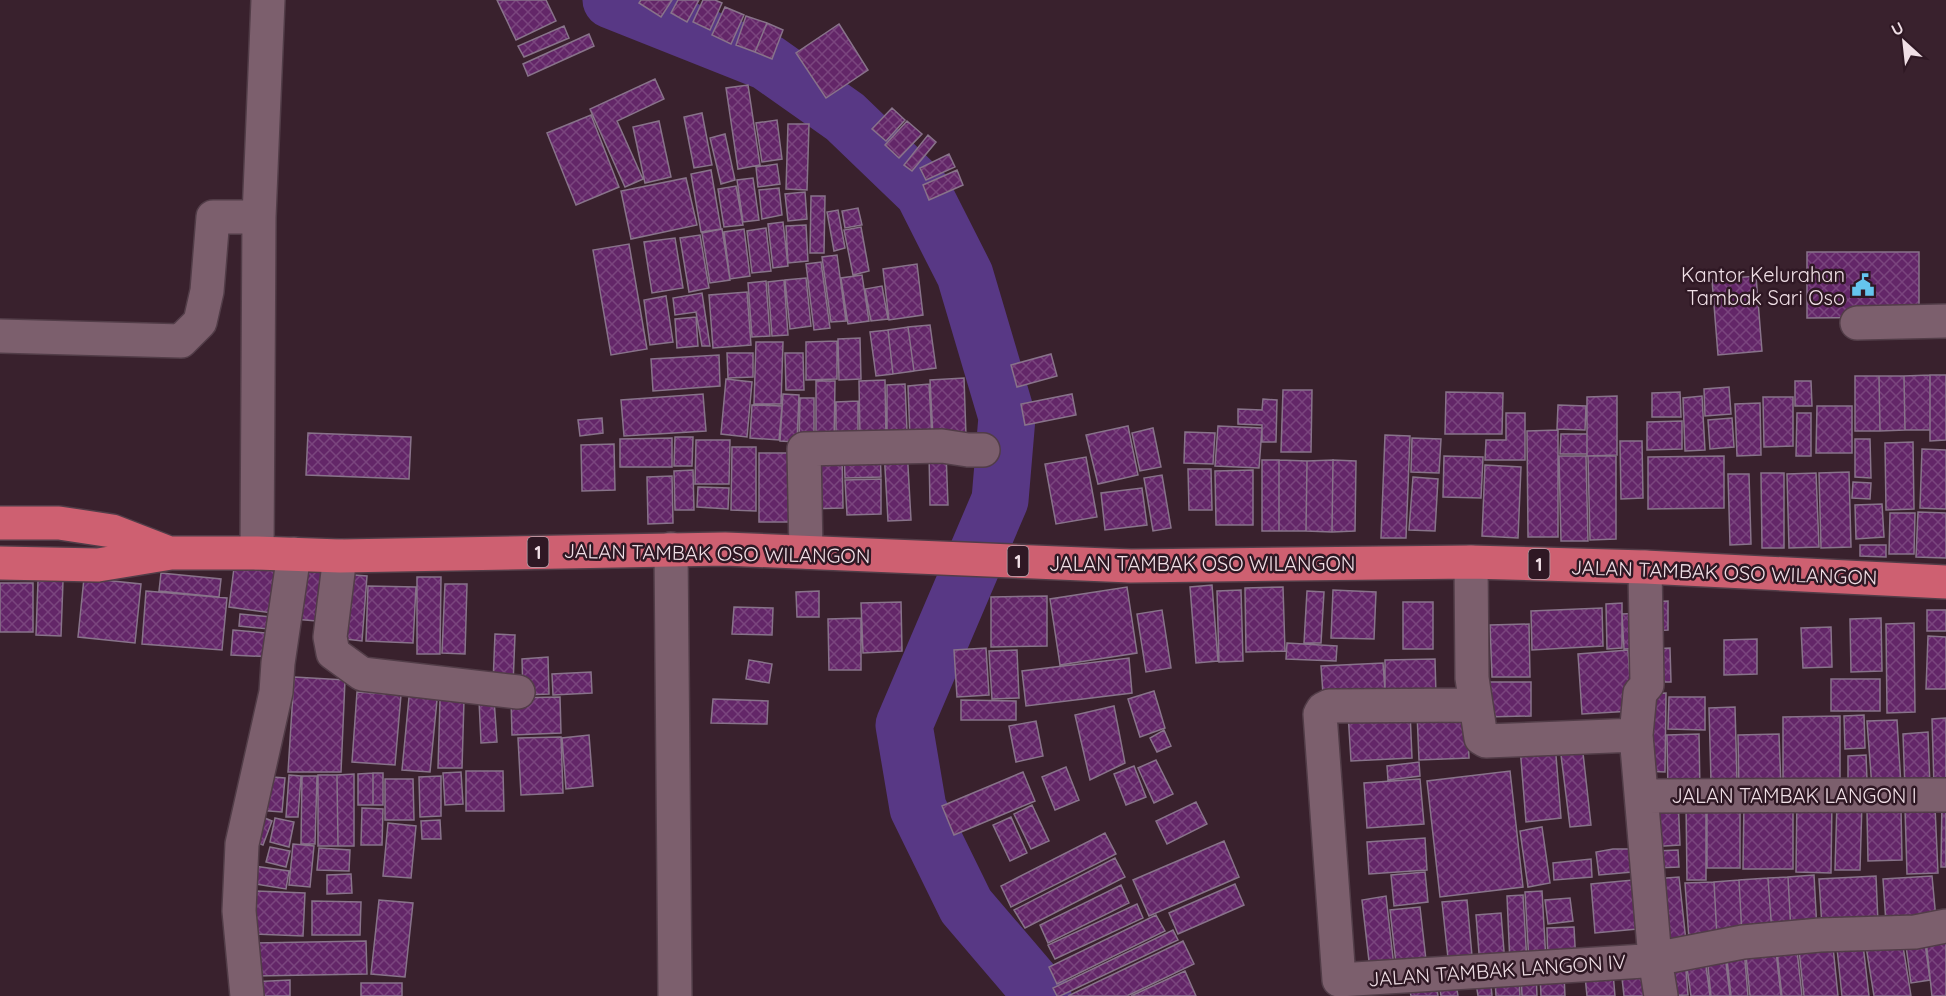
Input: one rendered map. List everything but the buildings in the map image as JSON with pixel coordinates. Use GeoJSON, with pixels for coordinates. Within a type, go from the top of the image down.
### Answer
{"type":"FeatureCollection","features":[{"type":"Feature","properties":{"kind":"highway","name":"JALAN TAMBAK OSO WILANGON"},"geometry":{"type":"LineString","coordinates":[[0,523],[59,523],[112,531],[171,553]]}},
{"type":"Feature","properties":{"kind":"highway","name":"JALAN TAMBAK OSO WILANGON"},"geometry":{"type":"LineString","coordinates":[[0,563],[98,565],[171,553],[340,556],[671,549],[807,552],[1131,566],[1471,562],[1645,567],[1946,582]]}},
{"type":"Feature","properties":{"kind":"street"},"geometry":{"type":"LineString","coordinates":[[257,553],[259,217],[268,0]]}},
{"type":"Feature","properties":{"kind":"street"},"geometry":{"type":"LineString","coordinates":[[0,336],[181,341],[200,322],[207,291],[213,217],[259,217]]}},
{"type":"Feature","properties":{"kind":"street"},"geometry":{"type":"LineString","coordinates":[[1857,323],[1946,321]]}},
{"type":"Feature","properties":{"kind":"street"},"geometry":{"type":"LineString","coordinates":[[807,552],[804,450],[942,446],[983,450]]}},
{"type":"Feature","properties":{"kind":"street"},"geometry":{"type":"LineString","coordinates":[[671,549],[675,996]]}},
{"type":"Feature","properties":{"kind":"street"},"geometry":{"type":"LineString","coordinates":[[247,996],[239,910],[242,844],[276,692],[279,652],[294,554]]}},
{"type":"Feature","properties":{"kind":"street"},"geometry":{"type":"LineString","coordinates":[[340,556],[330,637],[333,653],[362,674],[518,692]]}},
{"type":"Feature","properties":{"kind":"street"},"geometry":{"type":"LineString","coordinates":[[1471,562],[1472,678],[1481,738],[1486,741],[1636,735]]}},
{"type":"Feature","properties":{"kind":"street"},"geometry":{"type":"LineString","coordinates":[[1645,567],[1647,685],[1640,693],[1636,735],[1655,959],[1661,996]]}},
{"type":"Feature","properties":{"kind":"street","name":"JALAN TAMBAK LANGON IV"},"geometry":{"type":"LineString","coordinates":[[1475,705],[1329,706],[1320,714],[1339,980],[1655,959],[1743,942],[1821,935],[1915,932],[1946,927]]}},
{"type":"Feature","properties":{"kind":"street","name":"JALAN TAMBAK LANGON I"},"geometry":{"type":"LineString","coordinates":[[1642,796],[1946,795]]}},
{"type":"Feature","properties":{"kind":"waterway"},"geometry":{"type":"LineString","coordinates":[[611,0],[767,62],[845,117],[923,192],[965,275],[1007,417],[1000,500],[904,725],[918,808],[966,906],[1043,996]]}},
{"type":"Feature","properties":{"kind":"place","name":"Kantor Kelurahan Tambak Sari Oso"},"geometry":{"type":"Point","coordinates":[1863,285]}}]}
